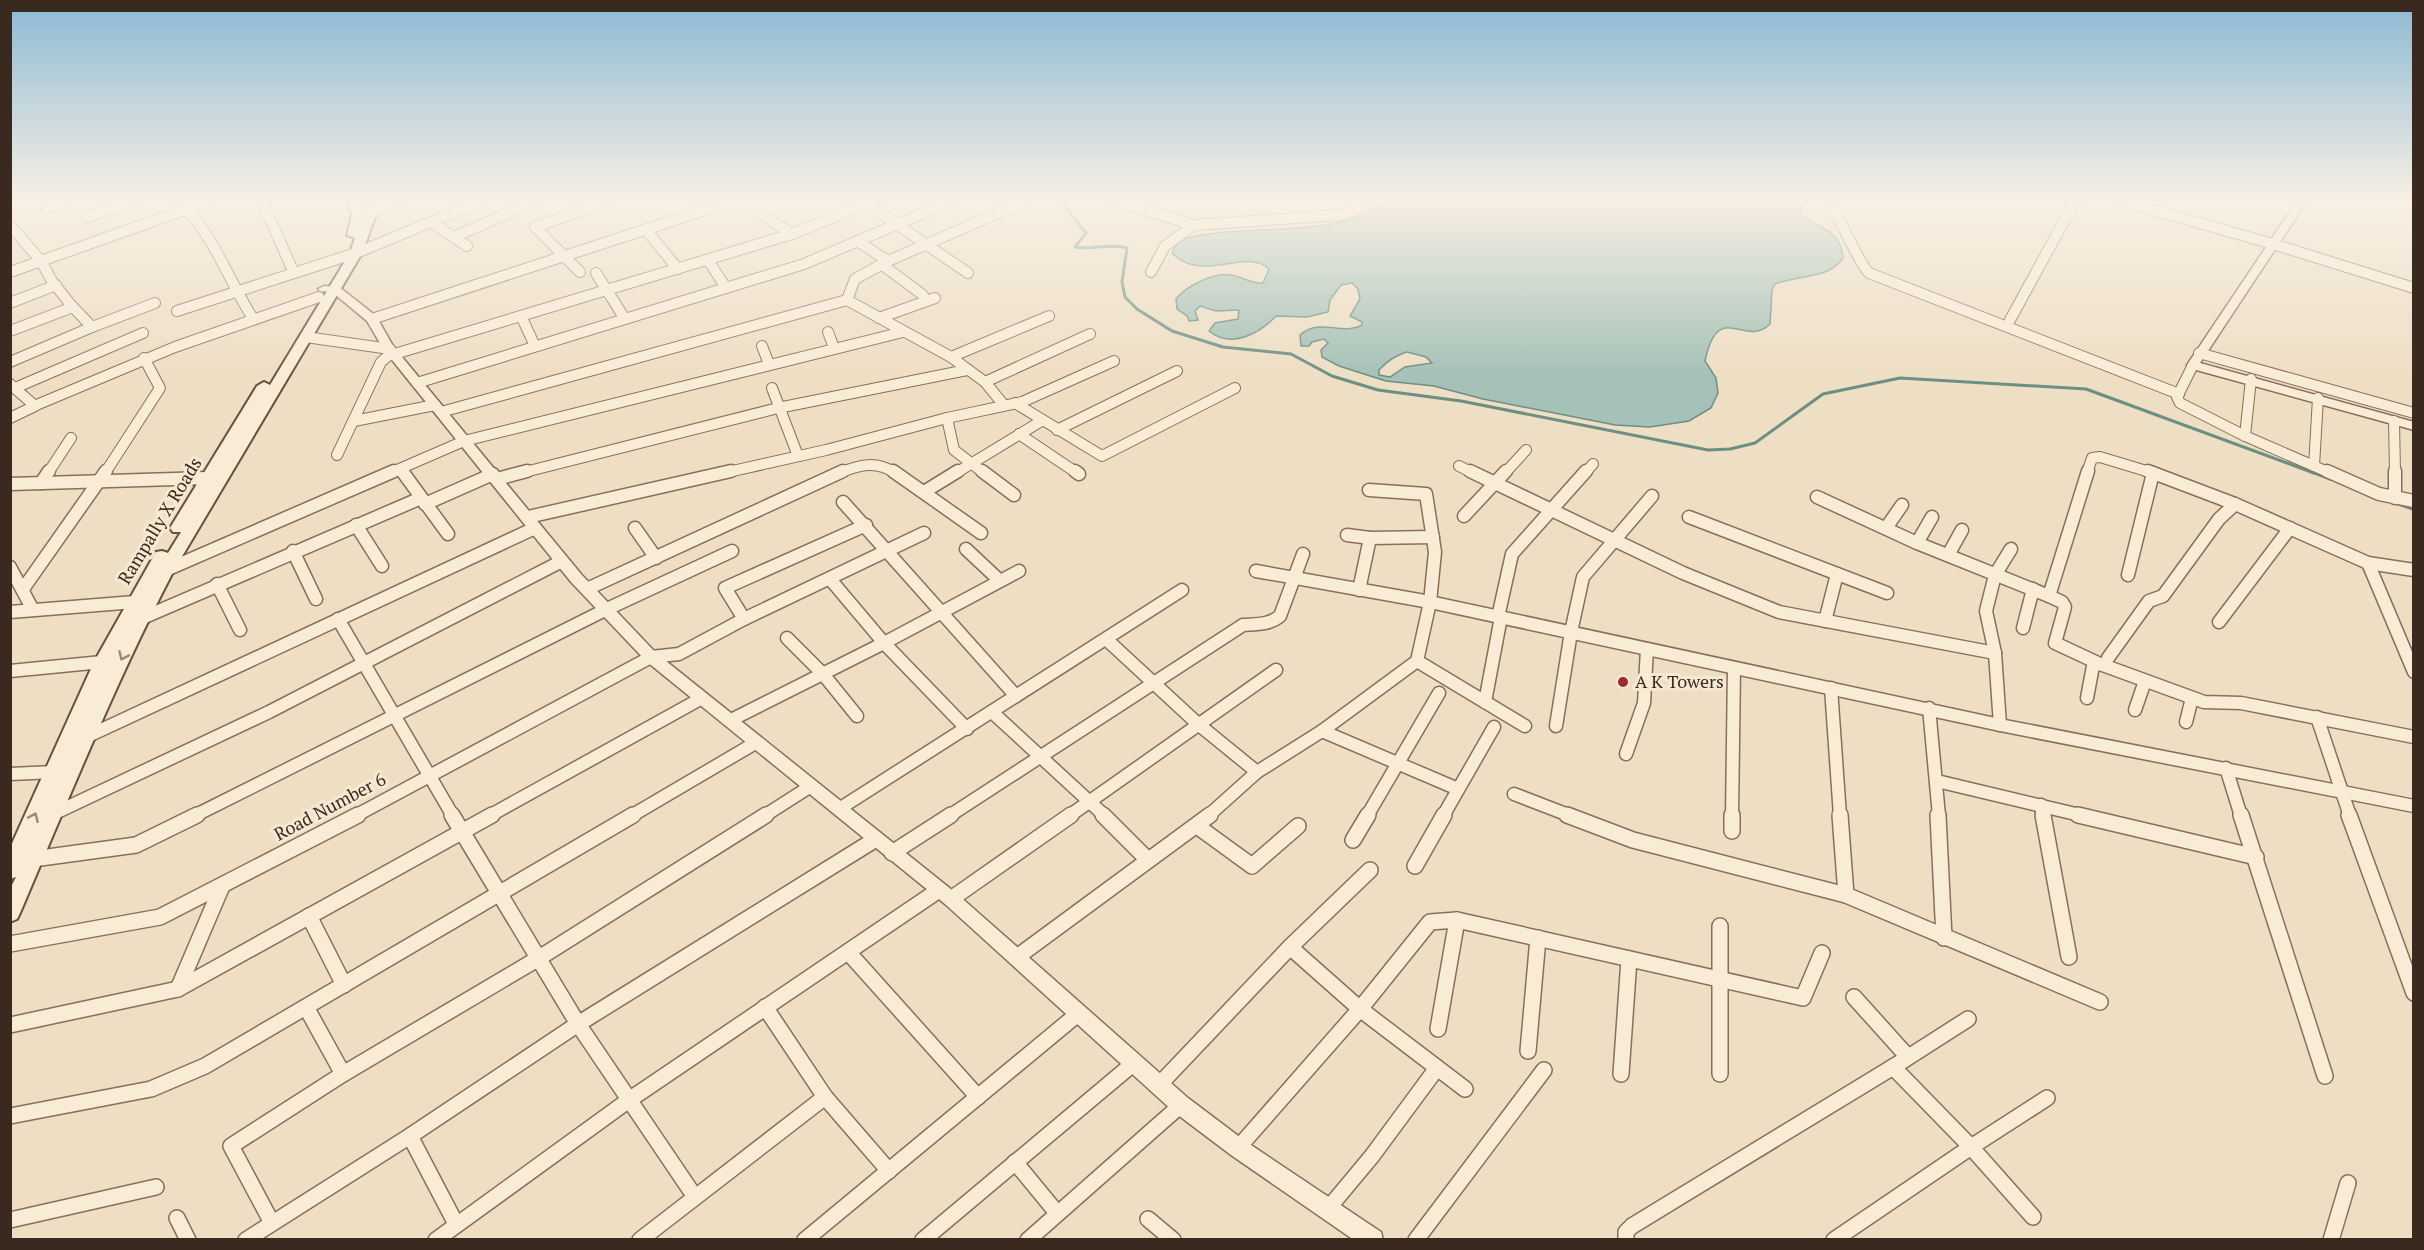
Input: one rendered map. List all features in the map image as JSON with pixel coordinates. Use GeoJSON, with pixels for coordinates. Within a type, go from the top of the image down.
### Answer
{"type":"FeatureCollection","features":[{"type":"Feature","properties":{"kind":"main road"},"geometry":{"type":"LineString","coordinates":[[10,913],[140,619],[166,570],[306,337],[326,291],[348,259]]}},
{"type":"Feature","properties":{"kind":"main road","name":"Rampally X Roads"},"geometry":{"type":"LineString","coordinates":[[10,871],[14,855],[54,772],[102,662],[208,478],[326,291]]}},
{"type":"Feature","properties":{"kind":"street"},"geometry":{"type":"LineString","coordinates":[[10,272],[46,259]]}},
{"type":"Feature","properties":{"kind":"street"},"geometry":{"type":"LineString","coordinates":[[218,259],[252,317]]}},
{"type":"Feature","properties":{"kind":"street"},"geometry":{"type":"LineString","coordinates":[[288,259],[294,273]]}},
{"type":"Feature","properties":{"kind":"street"},"geometry":{"type":"LineString","coordinates":[[177,311],[337,259]]}},
{"type":"Feature","properties":{"kind":"street"},"geometry":{"type":"LineString","coordinates":[[372,319],[552,259]]}},
{"type":"Feature","properties":{"kind":"street"},"geometry":{"type":"LineString","coordinates":[[569,259],[580,272]]}},
{"type":"Feature","properties":{"kind":"street"},"geometry":{"type":"LineString","coordinates":[[670,259],[678,269]]}},
{"type":"Feature","properties":{"kind":"street"},"geometry":{"type":"LineString","coordinates":[[417,382],[814,259]]}},
{"type":"Feature","properties":{"kind":"street"},"geometry":{"type":"LineString","coordinates":[[882,259],[923,295]]}},
{"type":"Feature","properties":{"kind":"street"},"geometry":{"type":"LineString","coordinates":[[847,300],[855,279],[891,259]]}},
{"type":"Feature","properties":{"kind":"street"},"geometry":{"type":"LineString","coordinates":[[947,259],[968,273]]}},
{"type":"Feature","properties":{"kind":"street"},"geometry":{"type":"LineString","coordinates":[[1151,272],[1158,259]]}},
{"type":"Feature","properties":{"kind":"street"},"geometry":{"type":"LineString","coordinates":[[1860,259],[1863,268],[1869,273],[2179,394]]}},
{"type":"Feature","properties":{"kind":"street"},"geometry":{"type":"LineString","coordinates":[[2010,321],[2043,259]]}},
{"type":"Feature","properties":{"kind":"street"},"geometry":{"type":"LineString","coordinates":[[2263,259],[2199,353],[2177,398],[2180,403],[2245,436],[2379,494],[2414,501]]}},
{"type":"Feature","properties":{"kind":"street"},"geometry":{"type":"LineString","coordinates":[[2322,259],[2414,288]]}},
{"type":"Feature","properties":{"kind":"street"},"geometry":{"type":"LineString","coordinates":[[306,337],[392,351],[521,316],[708,260],[726,288]]}},
{"type":"Feature","properties":{"kind":"street"},"geometry":{"type":"LineString","coordinates":[[41,261],[56,285],[92,327]]}},
{"type":"Feature","properties":{"kind":"street"},"geometry":{"type":"LineString","coordinates":[[596,273],[625,319]]}},
{"type":"Feature","properties":{"kind":"street"},"geometry":{"type":"LineString","coordinates":[[10,303],[56,285]]}},
{"type":"Feature","properties":{"kind":"street"},"geometry":{"type":"LineString","coordinates":[[10,418],[34,405],[144,358],[326,291],[372,319],[392,351],[562,561],[651,657],[945,895],[1181,1105],[1238,1148],[1373,1239]]}},
{"type":"Feature","properties":{"kind":"street"},"geometry":{"type":"LineString","coordinates":[[879,318],[934,298]]}},
{"type":"Feature","properties":{"kind":"street"},"geometry":{"type":"LineString","coordinates":[[354,421],[438,408],[847,300],[951,357],[985,382],[1003,404]]}},
{"type":"Feature","properties":{"kind":"street"},"geometry":{"type":"LineString","coordinates":[[10,362],[155,303]]}},
{"type":"Feature","properties":{"kind":"street"},"geometry":{"type":"LineString","coordinates":[[10,331],[73,307]]}},
{"type":"Feature","properties":{"kind":"street"},"geometry":{"type":"LineString","coordinates":[[951,357],[1049,315]]}},
{"type":"Feature","properties":{"kind":"street"},"geometry":{"type":"LineString","coordinates":[[521,316],[535,346]]}},
{"type":"Feature","properties":{"kind":"street"},"geometry":{"type":"LineString","coordinates":[[828,332],[834,348]]}},
{"type":"Feature","properties":{"kind":"street"},"geometry":{"type":"LineString","coordinates":[[166,570],[464,441],[903,332]]}},
{"type":"Feature","properties":{"kind":"street"},"geometry":{"type":"LineString","coordinates":[[34,405],[13,386],[143,333]]}},
{"type":"Feature","properties":{"kind":"street"},"geometry":{"type":"LineString","coordinates":[[985,382],[1090,334]]}},
{"type":"Feature","properties":{"kind":"street"},"geometry":{"type":"LineString","coordinates":[[762,346],[769,364]]}},
{"type":"Feature","properties":{"kind":"street"},"geometry":{"type":"LineString","coordinates":[[337,455],[381,362],[392,351]]}},
{"type":"Feature","properties":{"kind":"street"},"geometry":{"type":"LineString","coordinates":[[2199,353],[2414,413]]}},
{"type":"Feature","properties":{"kind":"street"},"geometry":{"type":"LineString","coordinates":[[23,589],[100,481],[160,388],[144,358]]}},
{"type":"Feature","properties":{"kind":"street"},"geometry":{"type":"LineString","coordinates":[[86,737],[338,619],[532,523],[1003,404],[1016,403],[1114,361]]}},
{"type":"Feature","properties":{"kind":"street"},"geometry":{"type":"LineString","coordinates":[[2193,365],[2251,379],[2414,426]]}},
{"type":"Feature","properties":{"kind":"street"},"geometry":{"type":"LineString","coordinates":[[140,619],[356,525],[495,477],[778,408],[967,370]]}},
{"type":"Feature","properties":{"kind":"street"},"geometry":{"type":"LineString","coordinates":[[1057,430],[1177,371]]}},
{"type":"Feature","properties":{"kind":"street"},"geometry":{"type":"LineString","coordinates":[[2245,436],[2251,379]]}},
{"type":"Feature","properties":{"kind":"street"},"geometry":{"type":"LineString","coordinates":[[772,388],[798,456]]}},
{"type":"Feature","properties":{"kind":"street"},"geometry":{"type":"LineString","coordinates":[[1016,403],[1098,455],[1105,455],[1235,388]]}},
{"type":"Feature","properties":{"kind":"street"},"geometry":{"type":"LineString","coordinates":[[2314,466],[2318,398]]}},
{"type":"Feature","properties":{"kind":"street"},"geometry":{"type":"LineString","coordinates":[[947,418],[954,450],[1014,495]]}},
{"type":"Feature","properties":{"kind":"street"},"geometry":{"type":"LineString","coordinates":[[924,492],[1043,420]]}},
{"type":"Feature","properties":{"kind":"street"},"geometry":{"type":"LineString","coordinates":[[2394,421],[2395,498]]}},
{"type":"Feature","properties":{"kind":"street"},"geometry":{"type":"LineString","coordinates":[[1019,434],[1079,474]]}},
{"type":"Feature","properties":{"kind":"street"},"geometry":{"type":"LineString","coordinates":[[41,483],[71,438]]}},
{"type":"Feature","properties":{"kind":"street"},"geometry":{"type":"LineString","coordinates":[[1464,516],[1527,450]]}},
{"type":"Feature","properties":{"kind":"street"},"geometry":{"type":"LineString","coordinates":[[2049,596],[2092,458],[2100,457],[2153,473],[2235,504],[2368,563],[2414,570]]}},
{"type":"Feature","properties":{"kind":"street"},"geometry":{"type":"LineString","coordinates":[[587,589],[841,472],[867,464],[885,466],[981,533]]}},
{"type":"Feature","properties":{"kind":"street"},"geometry":{"type":"LineString","coordinates":[[1485,702],[1512,554],[1593,464]]}},
{"type":"Feature","properties":{"kind":"street"},"geometry":{"type":"LineString","coordinates":[[1459,466],[1683,573],[1779,612],[1995,653]]}},
{"type":"Feature","properties":{"kind":"street"},"geometry":{"type":"LineString","coordinates":[[401,470],[448,534]]}},
{"type":"Feature","properties":{"kind":"street"},"geometry":{"type":"LineString","coordinates":[[2128,575],[2153,473]]}},
{"type":"Feature","properties":{"kind":"street"},"geometry":{"type":"LineString","coordinates":[[10,493],[15,484],[208,478]]}},
{"type":"Feature","properties":{"kind":"street"},"geometry":{"type":"LineString","coordinates":[[1017,957],[1197,826],[1257,772],[1322,731],[1417,661],[1430,602],[1435,552],[1426,494],[1369,490]]}},
{"type":"Feature","properties":{"kind":"street"},"geometry":{"type":"LineString","coordinates":[[1556,726],[1571,632],[1583,577],[1652,496]]}},
{"type":"Feature","properties":{"kind":"street"},"geometry":{"type":"LineString","coordinates":[[1817,497],[1917,543],[2062,602],[2065,607],[2055,643],[2104,661],[2145,681],[2204,702],[2241,704],[2414,737]]}},
{"type":"Feature","properties":{"kind":"street"},"geometry":{"type":"LineString","coordinates":[[843,502],[866,525],[941,614],[1016,696]]}},
{"type":"Feature","properties":{"kind":"street"},"geometry":{"type":"LineString","coordinates":[[2087,698],[2093,666],[2104,661],[2149,601],[2163,596],[2219,519],[2235,504]]}},
{"type":"Feature","properties":{"kind":"street"},"geometry":{"type":"LineString","coordinates":[[1886,528],[1902,505]]}},
{"type":"Feature","properties":{"kind":"street"},"geometry":{"type":"LineString","coordinates":[[1689,517],[1887,593]]}},
{"type":"Feature","properties":{"kind":"street"},"geometry":{"type":"LineString","coordinates":[[1917,543],[1932,517]]}},
{"type":"Feature","properties":{"kind":"street"},"geometry":{"type":"LineString","coordinates":[[356,525],[382,566]]}},
{"type":"Feature","properties":{"kind":"street"},"geometry":{"type":"LineString","coordinates":[[744,619],[726,588],[866,525]]}},
{"type":"Feature","properties":{"kind":"street"},"geometry":{"type":"LineString","coordinates":[[634,528],[656,558]]}},
{"type":"Feature","properties":{"kind":"street"},"geometry":{"type":"LineString","coordinates":[[2219,622],[2290,528]]}},
{"type":"Feature","properties":{"kind":"street"},"geometry":{"type":"LineString","coordinates":[[1948,555],[1962,530]]}},
{"type":"Feature","properties":{"kind":"street"},"geometry":{"type":"LineString","coordinates":[[651,657],[679,654],[744,619],[924,533]]}},
{"type":"Feature","properties":{"kind":"street"},"geometry":{"type":"LineString","coordinates":[[1347,535],[1370,538],[1433,537]]}},
{"type":"Feature","properties":{"kind":"street"},"geometry":{"type":"LineString","coordinates":[[1359,590],[1370,538]]}},
{"type":"Feature","properties":{"kind":"street"},"geometry":{"type":"LineString","coordinates":[[966,549],[999,580]]}},
{"type":"Feature","properties":{"kind":"street"},"geometry":{"type":"LineString","coordinates":[[2000,725],[1995,653],[1986,611],[1995,575],[2011,549]]}},
{"type":"Feature","properties":{"kind":"street"},"geometry":{"type":"LineString","coordinates":[[293,551],[316,599]]}},
{"type":"Feature","properties":{"kind":"street"},"geometry":{"type":"LineString","coordinates":[[33,859],[136,845],[607,609],[732,551]]}},
{"type":"Feature","properties":{"kind":"street"},"geometry":{"type":"LineString","coordinates":[[892,853],[1243,625],[1264,625],[1274,621],[1280,616],[1303,554]]}},
{"type":"Feature","properties":{"kind":"street"},"geometry":{"type":"LineString","coordinates":[[53,814],[270,712],[562,561]]}},
{"type":"Feature","properties":{"kind":"street"},"geometry":{"type":"LineString","coordinates":[[2368,563],[2414,672]]}},
{"type":"Feature","properties":{"kind":"street"},"geometry":{"type":"LineString","coordinates":[[10,567],[33,610]]}},
{"type":"Feature","properties":{"kind":"street"},"geometry":{"type":"LineString","coordinates":[[731,720],[941,614],[1019,571]]}},
{"type":"Feature","properties":{"kind":"street"},"geometry":{"type":"LineString","coordinates":[[1256,571],[1430,602],[2000,725],[2414,806]]}},
{"type":"Feature","properties":{"kind":"street"},"geometry":{"type":"LineString","coordinates":[[1824,621],[1837,574]]}},
{"type":"Feature","properties":{"kind":"street"},"geometry":{"type":"LineString","coordinates":[[830,579],[884,643],[966,729]]}},
{"type":"Feature","properties":{"kind":"street"},"geometry":{"type":"LineString","coordinates":[[217,584],[240,630]]}},
{"type":"Feature","properties":{"kind":"street"},"geometry":{"type":"LineString","coordinates":[[2023,628],[2033,589]]}},
{"type":"Feature","properties":{"kind":"street"},"geometry":{"type":"LineString","coordinates":[[839,809],[1182,590]]}},
{"type":"Feature","properties":{"kind":"street"},"geometry":{"type":"LineString","coordinates":[[10,612],[135,602]]}},
{"type":"Feature","properties":{"kind":"street"},"geometry":{"type":"LineString","coordinates":[[338,619],[498,893],[578,1024],[695,1197]]}},
{"type":"Feature","properties":{"kind":"street"},"geometry":{"type":"LineString","coordinates":[[787,638],[823,674],[857,716]]}},
{"type":"Feature","properties":{"kind":"street"},"geometry":{"type":"LineString","coordinates":[[1106,639],[1198,724],[1257,772]]}},
{"type":"Feature","properties":{"kind":"street"},"geometry":{"type":"LineString","coordinates":[[1626,754],[1643,714],[1647,694],[1647,649]]}},
{"type":"Feature","properties":{"kind":"street","name":"Road Number 6"},"geometry":{"type":"LineString","coordinates":[[10,944],[160,917],[430,777],[651,657]]}},
{"type":"Feature","properties":{"kind":"street"},"geometry":{"type":"LineString","coordinates":[[1417,661],[1525,726]]}},
{"type":"Feature","properties":{"kind":"street"},"geometry":{"type":"LineString","coordinates":[[10,671],[102,662]]}},
{"type":"Feature","properties":{"kind":"street"},"geometry":{"type":"LineString","coordinates":[[1732,831],[1734,668]]}},
{"type":"Feature","properties":{"kind":"street"},"geometry":{"type":"LineString","coordinates":[[436,1239],[629,1100],[765,1007],[848,952],[945,895],[1089,801],[1276,670]]}},
{"type":"Feature","properties":{"kind":"street"},"geometry":{"type":"LineString","coordinates":[[2135,710],[2145,681]]}},
{"type":"Feature","properties":{"kind":"street"},"geometry":{"type":"LineString","coordinates":[[1832,688],[1846,895]]}},
{"type":"Feature","properties":{"kind":"street"},"geometry":{"type":"LineString","coordinates":[[1353,840],[1439,693]]}},
{"type":"Feature","properties":{"kind":"street"},"geometry":{"type":"LineString","coordinates":[[10,1025],[178,989],[702,698]]}},
{"type":"Feature","properties":{"kind":"street"},"geometry":{"type":"LineString","coordinates":[[2186,722],[2192,698]]}},
{"type":"Feature","properties":{"kind":"street"},"geometry":{"type":"LineString","coordinates":[[1929,708],[1937,781],[1944,938]]}},
{"type":"Feature","properties":{"kind":"street"},"geometry":{"type":"LineString","coordinates":[[992,712],[1089,801],[1148,860]]}},
{"type":"Feature","properties":{"kind":"street"},"geometry":{"type":"LineString","coordinates":[[2317,717],[2341,792],[2414,993]]}},
{"type":"Feature","properties":{"kind":"street"},"geometry":{"type":"LineString","coordinates":[[1415,866],[1494,727]]}},
{"type":"Feature","properties":{"kind":"street"},"geometry":{"type":"LineString","coordinates":[[1322,731],[1458,789]]}},
{"type":"Feature","properties":{"kind":"street"},"geometry":{"type":"LineString","coordinates":[[10,1116],[151,1089],[205,1066],[757,742]]}},
{"type":"Feature","properties":{"kind":"street"},"geometry":{"type":"LineString","coordinates":[[2226,768],[2325,1076]]}},
{"type":"Feature","properties":{"kind":"street"},"geometry":{"type":"LineString","coordinates":[[10,774],[54,772]]}},
{"type":"Feature","properties":{"kind":"street"},"geometry":{"type":"LineString","coordinates":[[1937,781],[2256,857]]}},
{"type":"Feature","properties":{"kind":"street"},"geometry":{"type":"LineString","coordinates":[[272,1223],[231,1146],[343,1074],[539,958],[810,786]]}},
{"type":"Feature","properties":{"kind":"street"},"geometry":{"type":"LineString","coordinates":[[1514,794],[1633,840],[1846,895],[2100,1002]]}},
{"type":"Feature","properties":{"kind":"street"},"geometry":{"type":"LineString","coordinates":[[2041,806],[2069,957]]}},
{"type":"Feature","properties":{"kind":"street"},"geometry":{"type":"LineString","coordinates":[[1197,826],[1252,866],[1298,826]]}},
{"type":"Feature","properties":{"kind":"street"},"geometry":{"type":"LineString","coordinates":[[246,1239],[410,1136],[578,1024],[876,839]]}},
{"type":"Feature","properties":{"kind":"street"},"geometry":{"type":"LineString","coordinates":[[1159,1085],[1290,946],[1370,870]]}},
{"type":"Feature","properties":{"kind":"street"},"geometry":{"type":"LineString","coordinates":[[178,989],[222,886]]}},
{"type":"Feature","properties":{"kind":"street"},"geometry":{"type":"LineString","coordinates":[[309,916],[344,985]]}},
{"type":"Feature","properties":{"kind":"street"},"geometry":{"type":"LineString","coordinates":[[1438,1029],[1457,920]]}},
{"type":"Feature","properties":{"kind":"street"},"geometry":{"type":"LineString","coordinates":[[1238,1148],[1360,1009],[1430,922],[1457,920],[1803,998],[1822,953]]}},
{"type":"Feature","properties":{"kind":"street"},"geometry":{"type":"LineString","coordinates":[[1720,926],[1720,1074]]}},
{"type":"Feature","properties":{"kind":"street"},"geometry":{"type":"LineString","coordinates":[[1528,1051],[1538,938]]}},
{"type":"Feature","properties":{"kind":"street"},"geometry":{"type":"LineString","coordinates":[[1290,946],[1360,1009],[1465,1089]]}},
{"type":"Feature","properties":{"kind":"street"},"geometry":{"type":"LineString","coordinates":[[848,952],[978,1097]]}},
{"type":"Feature","properties":{"kind":"street"},"geometry":{"type":"LineString","coordinates":[[1621,1074],[1629,959]]}},
{"type":"Feature","properties":{"kind":"street"},"geometry":{"type":"LineString","coordinates":[[1854,998],[1908,1057]]}},
{"type":"Feature","properties":{"kind":"street"},"geometry":{"type":"LineString","coordinates":[[306,1007],[343,1074]]}},
{"type":"Feature","properties":{"kind":"street"},"geometry":{"type":"LineString","coordinates":[[765,1007],[825,1097],[889,1171]]}},
{"type":"Feature","properties":{"kind":"street"},"geometry":{"type":"LineString","coordinates":[[806,1239],[1079,1013]]}},
{"type":"Feature","properties":{"kind":"street"},"geometry":{"type":"LineString","coordinates":[[1626,1239],[1626,1232],[1632,1226],[1968,1019]]}},
{"type":"Feature","properties":{"kind":"street"},"geometry":{"type":"LineString","coordinates":[[923,1239],[1134,1063]]}},
{"type":"Feature","properties":{"kind":"street"},"geometry":{"type":"LineString","coordinates":[[1893,1067],[1971,1147],[2033,1217]]}},
{"type":"Feature","properties":{"kind":"street"},"geometry":{"type":"LineString","coordinates":[[1327,1210],[1372,1156],[1437,1068]]}},
{"type":"Feature","properties":{"kind":"street"},"geometry":{"type":"LineString","coordinates":[[1416,1239],[1544,1070]]}},
{"type":"Feature","properties":{"kind":"street"},"geometry":{"type":"LineString","coordinates":[[640,1239],[825,1097]]}},
{"type":"Feature","properties":{"kind":"street"},"geometry":{"type":"LineString","coordinates":[[1834,1239],[2047,1098]]}},
{"type":"Feature","properties":{"kind":"street"},"geometry":{"type":"LineString","coordinates":[[1038,1236],[1057,1213],[1181,1105]]}},
{"type":"Feature","properties":{"kind":"street"},"geometry":{"type":"LineString","coordinates":[[410,1136],[456,1224]]}},
{"type":"Feature","properties":{"kind":"street"},"geometry":{"type":"LineString","coordinates":[[1015,1162],[1057,1213]]}},
{"type":"Feature","properties":{"kind":"street"},"geometry":{"type":"LineString","coordinates":[[2331,1239],[2348,1182]]}},
{"type":"Feature","properties":{"kind":"street"},"geometry":{"type":"LineString","coordinates":[[10,1220],[156,1187]]}},
{"type":"Feature","properties":{"kind":"street"},"geometry":{"type":"LineString","coordinates":[[177,1218],[188,1239]]}},
{"type":"Feature","properties":{"kind":"street"},"geometry":{"type":"LineString","coordinates":[[1148,1219],[1173,1239]]}},
{"type":"Feature","properties":{"kind":"shaded area"},"geometry":{"type":"Polygon","coordinates":[[[1180,259],[1842,259],[1837,265],[1821,274],[1775,284],[1772,290],[1770,324],[1761,330],[1725,328],[1717,332],[1705,361],[1716,378],[1718,393],[1711,408],[1689,421],[1650,427],[1615,425],[1483,399],[1434,386],[1386,381],[1339,366],[1322,357],[1321,350],[1328,343],[1324,339],[1312,342],[1309,346],[1301,346],[1300,335],[1315,327],[1347,329],[1362,325],[1362,322],[1350,316],[1360,299],[1358,289],[1352,283],[1341,285],[1330,300],[1328,312],[1307,317],[1276,316],[1269,323],[1244,337],[1226,339],[1217,336],[1209,331],[1215,323],[1238,319],[1239,310],[1216,311],[1200,306],[1195,311],[1198,320],[1189,321],[1187,316],[1177,309],[1176,299],[1186,289],[1217,276],[1235,276],[1263,283],[1269,269],[1260,263],[1249,262],[1210,266],[1184,262],[1180,259]],[[1407,352],[1385,364],[1379,370],[1379,375],[1390,377],[1405,367],[1432,363],[1426,357],[1407,352]]]}},
{"type":"Feature","properties":{"kind":"waterway"},"geometry":{"type":"LineString","coordinates":[[1125,259],[1122,282],[1125,297],[1137,309],[1172,331],[1223,347],[1291,354],[1332,376],[1378,390],[1461,401],[1708,450],[1730,449],[1755,443],[1823,394],[1900,378],[2086,389],[2314,473]]}},
{"type":"Feature","properties":{"kind":"waterway"},"geometry":{"type":"LineString","coordinates":[[2310,471],[2331,479]]}},
{"type":"Feature","properties":{"kind":"waterway"},"geometry":{"type":"LineString","coordinates":[[2394,502],[2414,509]]}},
{"type":"Feature","properties":{"kind":"place","name":"A K Towers"},"geometry":{"type":"Point","coordinates":[1623,682]}}]}
